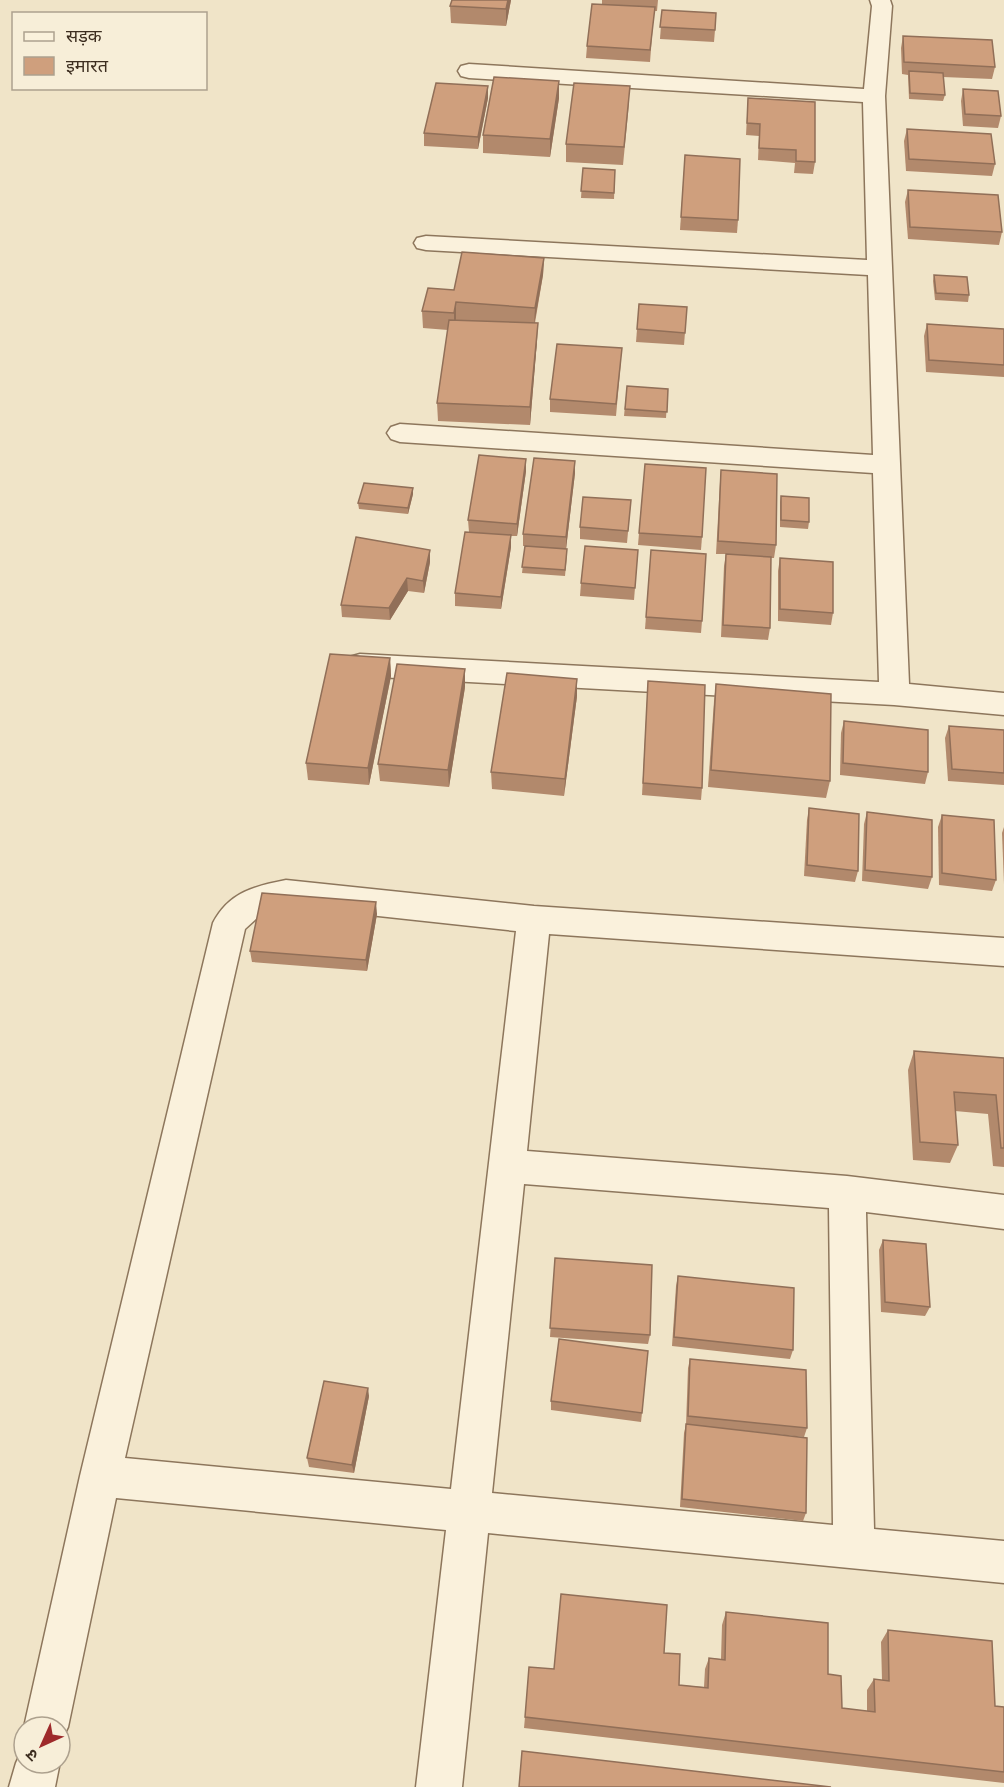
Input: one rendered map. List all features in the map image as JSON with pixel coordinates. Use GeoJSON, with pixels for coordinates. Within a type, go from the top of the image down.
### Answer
{"type":"FeatureCollection","features":[{"type":"Feature","properties":{"kind":"street"},"geometry":{"type":"LineString","coordinates":[[880,0],[874,96],[894,694]]}},
{"type":"Feature","properties":{"kind":"street"},"geometry":{"type":"LineString","coordinates":[[469,71],[874,96]]}},
{"type":"Feature","properties":{"kind":"street"},"geometry":{"type":"LineString","coordinates":[[426,243],[879,268]]}},
{"type":"Feature","properties":{"kind":"street"},"geometry":{"type":"LineString","coordinates":[[400,433],[886,465]]}},
{"type":"Feature","properties":{"kind":"street"},"geometry":{"type":"LineString","coordinates":[[360,665],[894,694],[1004,704]]}},
{"type":"Feature","properties":{"kind":"street"},"geometry":{"type":"LineString","coordinates":[[49,1715],[100,1476],[231,922],[256,899],[286,893],[534,919],[1004,952]]}},
{"type":"Feature","properties":{"kind":"street"},"geometry":{"type":"LineString","coordinates":[[439,1787],[534,919]]}},
{"type":"Feature","properties":{"kind":"street"},"geometry":{"type":"LineString","coordinates":[[506,1166],[847,1193],[1004,1212]]}},
{"type":"Feature","properties":{"kind":"street"},"geometry":{"type":"LineString","coordinates":[[847,1193],[854,1547]]}},
{"type":"Feature","properties":{"kind":"street"},"geometry":{"type":"LineString","coordinates":[[100,1476],[1004,1562]]}},
{"type":"Feature","properties":{"kind":"building"},"geometry":{"type":"Polygon","coordinates":[[[452,0],[508,0],[506,9],[450,6],[452,0]]]}},
{"type":"Feature","properties":{"kind":"building"},"geometry":{"type":"Polygon","coordinates":[[[592,4],[655,7],[650,50],[587,46],[592,4]]]}},
{"type":"Feature","properties":{"kind":"building"},"geometry":{"type":"Polygon","coordinates":[[[662,10],[716,13],[715,30],[660,27],[662,10]]]}},
{"type":"Feature","properties":{"kind":"building"},"geometry":{"type":"Polygon","coordinates":[[[903,36],[992,40],[995,67],[904,62],[903,36]]]}},
{"type":"Feature","properties":{"kind":"building"},"geometry":{"type":"Polygon","coordinates":[[[909,71],[943,73],[945,95],[910,93],[909,71]]]}},
{"type":"Feature","properties":{"kind":"building"},"geometry":{"type":"Polygon","coordinates":[[[494,77],[559,81],[550,139],[483,135],[494,77]]]}},
{"type":"Feature","properties":{"kind":"building"},"geometry":{"type":"Polygon","coordinates":[[[436,83],[488,86],[478,137],[424,133],[436,83]]]}},
{"type":"Feature","properties":{"kind":"building"},"geometry":{"type":"Polygon","coordinates":[[[574,83],[630,86],[624,147],[566,144],[574,83]]]}},
{"type":"Feature","properties":{"kind":"building"},"geometry":{"type":"Polygon","coordinates":[[[963,89],[998,91],[1001,116],[965,114],[963,89]]]}},
{"type":"Feature","properties":{"kind":"building"},"geometry":{"type":"Polygon","coordinates":[[[748,98],[815,102],[815,162],[796,161],[796,150],[759,148],[760,124],[747,123],[748,98]]]}},
{"type":"Feature","properties":{"kind":"building"},"geometry":{"type":"Polygon","coordinates":[[[907,129],[991,134],[995,164],[909,159],[907,129]]]}},
{"type":"Feature","properties":{"kind":"building"},"geometry":{"type":"Polygon","coordinates":[[[685,155],[740,159],[738,220],[681,217],[685,155]]]}},
{"type":"Feature","properties":{"kind":"building"},"geometry":{"type":"Polygon","coordinates":[[[583,168],[615,170],[614,193],[581,191],[583,168]]]}},
{"type":"Feature","properties":{"kind":"building"},"geometry":{"type":"Polygon","coordinates":[[[908,190],[998,195],[1002,232],[910,227],[908,190]]]}},
{"type":"Feature","properties":{"kind":"building"},"geometry":{"type":"Polygon","coordinates":[[[462,252],[544,258],[535,308],[456,302],[454,313],[422,311],[428,288],[454,290],[462,252]]]}},
{"type":"Feature","properties":{"kind":"building"},"geometry":{"type":"Polygon","coordinates":[[[934,275],[967,277],[969,295],[936,293],[934,275]]]}},
{"type":"Feature","properties":{"kind":"building"},"geometry":{"type":"Polygon","coordinates":[[[639,304],[687,307],[685,333],[637,329],[639,304]]]}},
{"type":"Feature","properties":{"kind":"building"},"geometry":{"type":"Polygon","coordinates":[[[449,320],[538,323],[530,407],[437,403],[449,320]]]}},
{"type":"Feature","properties":{"kind":"building"},"geometry":{"type":"Polygon","coordinates":[[[927,324],[1004,329],[1004,365],[929,360],[927,324]]]}},
{"type":"Feature","properties":{"kind":"building"},"geometry":{"type":"Polygon","coordinates":[[[557,344],[622,348],[616,404],[550,399],[557,344]]]}},
{"type":"Feature","properties":{"kind":"building"},"geometry":{"type":"Polygon","coordinates":[[[627,386],[668,389],[667,412],[625,409],[627,386]]]}},
{"type":"Feature","properties":{"kind":"building"},"geometry":{"type":"Polygon","coordinates":[[[479,455],[526,459],[517,524],[468,520],[479,455]]]}},
{"type":"Feature","properties":{"kind":"building"},"geometry":{"type":"Polygon","coordinates":[[[534,458],[575,461],[566,537],[523,534],[534,458]]]}},
{"type":"Feature","properties":{"kind":"building"},"geometry":{"type":"Polygon","coordinates":[[[645,464],[706,468],[702,537],[639,533],[645,464]]]}},
{"type":"Feature","properties":{"kind":"building"},"geometry":{"type":"Polygon","coordinates":[[[721,470],[777,474],[776,545],[718,541],[721,470]]]}},
{"type":"Feature","properties":{"kind":"building"},"geometry":{"type":"Polygon","coordinates":[[[364,483],[413,488],[408,508],[358,503],[364,483]]]}},
{"type":"Feature","properties":{"kind":"building"},"geometry":{"type":"Polygon","coordinates":[[[781,496],[809,498],[809,522],[781,520],[781,496]]]}},
{"type":"Feature","properties":{"kind":"building"},"geometry":{"type":"Polygon","coordinates":[[[583,497],[631,500],[628,531],[580,527],[583,497]]]}},
{"type":"Feature","properties":{"kind":"building"},"geometry":{"type":"Polygon","coordinates":[[[465,532],[511,535],[501,597],[455,593],[465,532]]]}},
{"type":"Feature","properties":{"kind":"building"},"geometry":{"type":"Polygon","coordinates":[[[356,537],[430,550],[423,581],[407,578],[389,608],[341,605],[356,537]]]}},
{"type":"Feature","properties":{"kind":"building"},"geometry":{"type":"Polygon","coordinates":[[[525,546],[567,549],[565,570],[522,567],[525,546]]]}},
{"type":"Feature","properties":{"kind":"building"},"geometry":{"type":"Polygon","coordinates":[[[585,546],[638,550],[635,588],[581,583],[585,546]]]}},
{"type":"Feature","properties":{"kind":"building"},"geometry":{"type":"Polygon","coordinates":[[[651,550],[706,554],[702,621],[646,617],[651,550]]]}},
{"type":"Feature","properties":{"kind":"building"},"geometry":{"type":"Polygon","coordinates":[[[726,554],[771,557],[770,628],[723,625],[726,554]]]}},
{"type":"Feature","properties":{"kind":"building"},"geometry":{"type":"Polygon","coordinates":[[[780,558],[833,562],[833,613],[780,609],[780,558]]]}},
{"type":"Feature","properties":{"kind":"building"},"geometry":{"type":"Polygon","coordinates":[[[330,654],[390,658],[368,768],[306,763],[330,654]]]}},
{"type":"Feature","properties":{"kind":"building"},"geometry":{"type":"Polygon","coordinates":[[[397,664],[465,669],[448,770],[378,764],[397,664]]]}},
{"type":"Feature","properties":{"kind":"building"},"geometry":{"type":"Polygon","coordinates":[[[507,673],[577,679],[565,779],[491,772],[507,673]]]}},
{"type":"Feature","properties":{"kind":"building"},"geometry":{"type":"Polygon","coordinates":[[[648,681],[705,685],[702,788],[643,783],[648,681]]]}},
{"type":"Feature","properties":{"kind":"building"},"geometry":{"type":"Polygon","coordinates":[[[716,684],[831,694],[830,781],[711,770],[716,684]]]}},
{"type":"Feature","properties":{"kind":"building"},"geometry":{"type":"Polygon","coordinates":[[[844,721],[928,730],[928,772],[843,763],[844,721]]]}},
{"type":"Feature","properties":{"kind":"building"},"geometry":{"type":"Polygon","coordinates":[[[949,726],[1004,730],[1004,773],[952,769],[949,726]]]}},
{"type":"Feature","properties":{"kind":"building"},"geometry":{"type":"Polygon","coordinates":[[[809,808],[859,814],[858,871],[807,865],[809,808]]]}},
{"type":"Feature","properties":{"kind":"building"},"geometry":{"type":"Polygon","coordinates":[[[867,812],[932,820],[932,877],[865,870],[867,812]]]}},
{"type":"Feature","properties":{"kind":"building"},"geometry":{"type":"Polygon","coordinates":[[[942,815],[994,820],[996,880],[942,873],[942,815]]]}},
{"type":"Feature","properties":{"kind":"building"},"geometry":{"type":"Polygon","coordinates":[[[262,893],[376,902],[366,960],[250,951],[262,893]]]}},
{"type":"Feature","properties":{"kind":"building"},"geometry":{"type":"Polygon","coordinates":[[[914,1051],[1004,1058],[1004,1148],[1001,1148],[996,1095],[954,1092],[958,1145],[920,1142],[914,1051]]]}},
{"type":"Feature","properties":{"kind":"building"},"geometry":{"type":"Polygon","coordinates":[[[883,1240],[926,1244],[930,1307],[885,1302],[883,1240]]]}},
{"type":"Feature","properties":{"kind":"building"},"geometry":{"type":"Polygon","coordinates":[[[555,1258],[652,1265],[650,1335],[550,1328],[555,1258]]]}},
{"type":"Feature","properties":{"kind":"building"},"geometry":{"type":"Polygon","coordinates":[[[678,1276],[794,1288],[793,1350],[674,1337],[678,1276]]]}},
{"type":"Feature","properties":{"kind":"building"},"geometry":{"type":"Polygon","coordinates":[[[559,1339],[648,1351],[642,1413],[551,1401],[559,1339]]]}},
{"type":"Feature","properties":{"kind":"building"},"geometry":{"type":"Polygon","coordinates":[[[690,1359],[806,1370],[807,1428],[688,1416],[690,1359]]]}},
{"type":"Feature","properties":{"kind":"building"},"geometry":{"type":"Polygon","coordinates":[[[324,1381],[368,1388],[352,1465],[307,1458],[324,1381]]]}},
{"type":"Feature","properties":{"kind":"building"},"geometry":{"type":"Polygon","coordinates":[[[686,1424],[807,1438],[806,1513],[682,1499],[686,1424]]]}},
{"type":"Feature","properties":{"kind":"building"},"geometry":{"type":"Polygon","coordinates":[[[561,1594],[667,1605],[664,1653],[680,1654],[679,1685],[708,1688],[709,1658],[725,1660],[726,1612],[828,1623],[828,1674],[841,1676],[842,1708],[875,1712],[874,1679],[889,1681],[888,1630],[992,1641],[995,1706],[1004,1707],[1004,1772],[525,1717],[529,1667],[554,1669],[561,1594]]]}},
{"type":"Feature","properties":{"kind":"building"},"geometry":{"type":"Polygon","coordinates":[[[522,1751],[831,1787],[519,1787],[522,1751]]]}}]}
